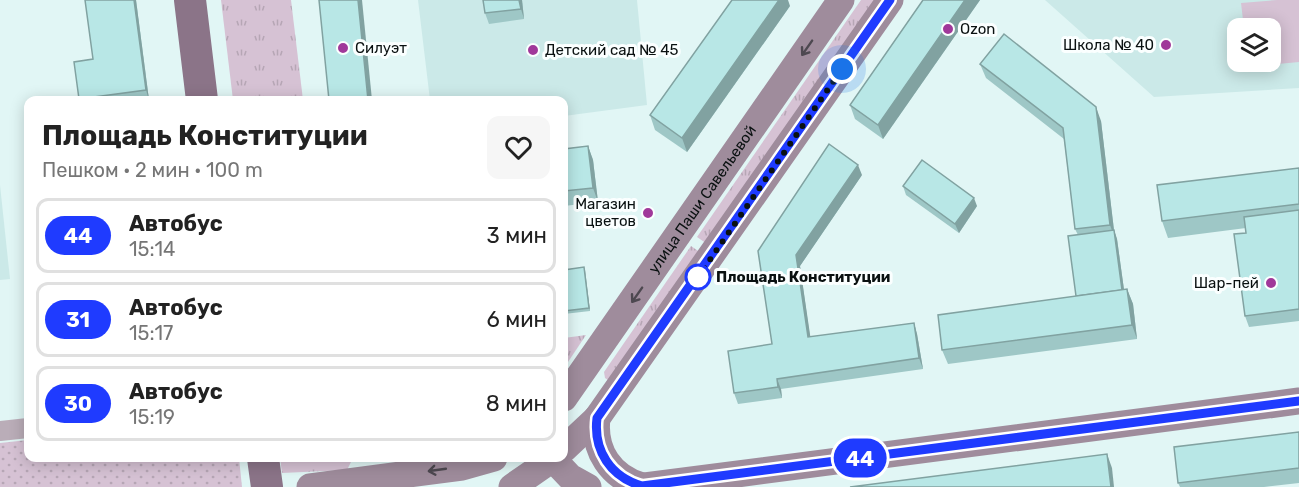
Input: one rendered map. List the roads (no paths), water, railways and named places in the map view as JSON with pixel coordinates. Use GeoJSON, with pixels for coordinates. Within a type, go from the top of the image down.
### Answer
{"type":"FeatureCollection","features":[{"type":"Feature","properties":{"kind":"main road"},"geometry":{"type":"LineString","coordinates":[[190,0],[202,96]]}},
{"type":"Feature","properties":{"kind":"main road"},"geometry":{"type":"LineString","coordinates":[[207,0],[219,96]]}},
{"type":"Feature","properties":{"kind":"main road","name":"улица Паши Савельевой"},"geometry":{"type":"LineString","coordinates":[[568,392],[841,0]]}},
{"type":"Feature","properties":{"kind":"main road"},"geometry":{"type":"LineString","coordinates":[[568,444],[597,418],[890,0]]}},
{"type":"Feature","properties":{"kind":"main road"},"geometry":{"type":"LineString","coordinates":[[637,487],[1299,401]]}},
{"type":"Feature","properties":{"kind":"main road"},"geometry":{"type":"LineString","coordinates":[[597,418],[597,441],[606,462],[622,478],[642,486]]}},
{"type":"Feature","properties":{"kind":"main road"},"geometry":{"type":"LineString","coordinates":[[247,462],[250,487]]}},
{"type":"Feature","properties":{"kind":"main road"},"geometry":{"type":"LineString","coordinates":[[264,462],[267,487]]}},
{"type":"Feature","properties":{"kind":"main road"},"geometry":{"type":"LineString","coordinates":[[310,487],[462,467],[480,462]]}},
{"type":"Feature","properties":{"kind":"main road"},"geometry":{"type":"LineString","coordinates":[[512,487],[547,462]]}},
{"type":"Feature","properties":{"kind":"main road"},"geometry":{"type":"LineString","coordinates":[[558,462],[566,475],[588,487]]}},
{"type":"Feature","properties":{"kind":"street"},"geometry":{"type":"LineString","coordinates":[[0,431],[24,428]]}},
{"type":"Feature","properties":{"kind":"place","name":"Ozon"},"geometry":{"type":"Point","coordinates":[948,29]}},
{"type":"Feature","properties":{"kind":"place","name":"Школа № 40"},"geometry":{"type":"Point","coordinates":[1166,45]}},
{"type":"Feature","properties":{"kind":"place","name":"Силуэт"},"geometry":{"type":"Point","coordinates":[343,48]}},
{"type":"Feature","properties":{"kind":"place","name":"Детский сад № 45"},"geometry":{"type":"Point","coordinates":[533,50]}},
{"type":"Feature","properties":{"kind":"place","name":"Магазин цветов"},"geometry":{"type":"Point","coordinates":[648,213]}},
{"type":"Feature","properties":{"kind":"place","name":"Площадь Конституции"},"geometry":{"type":"Point","coordinates":[698,277]}},
{"type":"Feature","properties":{"kind":"place","name":"Шар-пей"},"geometry":{"type":"Point","coordinates":[1271,283]}}]}
